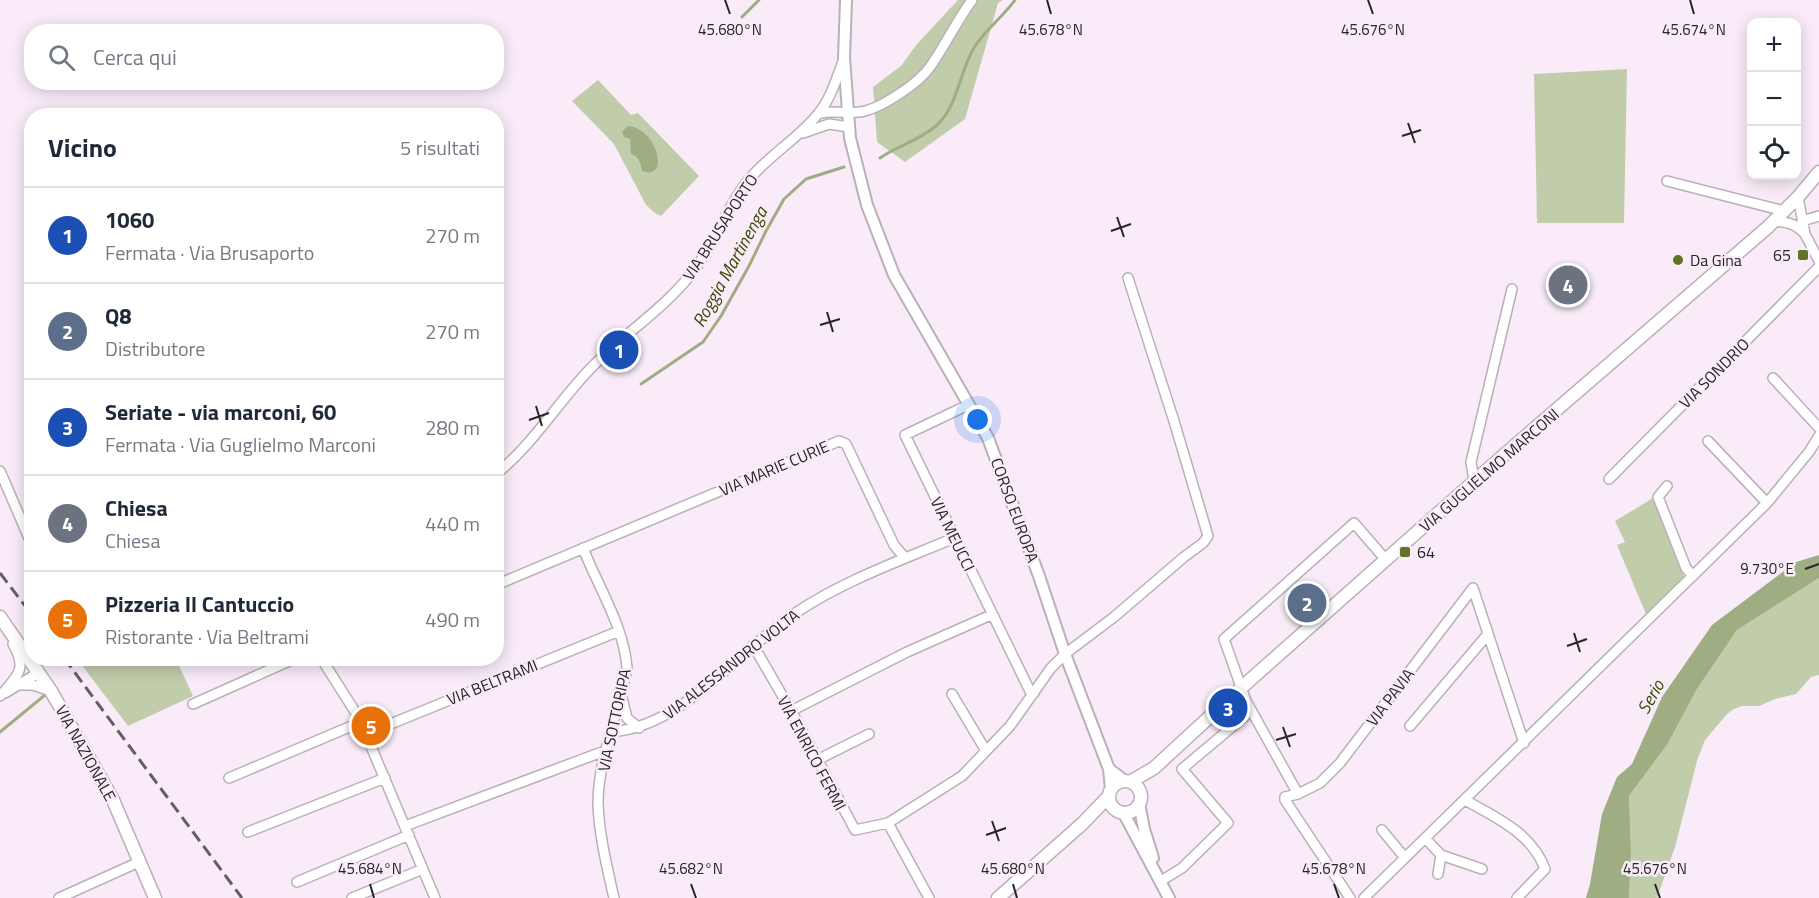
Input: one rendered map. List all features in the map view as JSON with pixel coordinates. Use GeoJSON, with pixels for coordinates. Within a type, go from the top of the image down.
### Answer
{"type":"FeatureCollection","features":[{"type":"Feature","properties":{"kind":"main road","name":"VIA GUGLIELMO MARCONI"},"geometry":{"type":"LineString","coordinates":[[1127,781],[1154,768],[1474,482],[1773,222],[1819,172]]}},
{"type":"Feature","properties":{"kind":"main road","name":"VIA NAZIONALE"},"geometry":{"type":"LineString","coordinates":[[1,619],[24,652]]}},
{"type":"Feature","properties":{"kind":"main road","name":"VIA NAZIONALE"},"geometry":{"type":"LineString","coordinates":[[34,666],[113,800],[155,898]]}},
{"type":"Feature","properties":{"kind":"main road","name":"VIA GUGLIELMO MARCONI"},"geometry":{"type":"LineString","coordinates":[[1139,798],[1154,768]]}},
{"type":"Feature","properties":{"kind":"main road"},"geometry":{"type":"LineString","coordinates":[[998,898],[1092,815],[1116,784],[1127,781],[1134,784],[1139,798],[1131,811],[1092,815]]}},
{"type":"Feature","properties":{"kind":"main road","name":"CORSO EUROPA"},"geometry":{"type":"LineString","coordinates":[[1110,793],[1111,805],[1120,812]]}},
{"type":"Feature","properties":{"kind":"street","name":"VIA BRUSAPORTO"},"geometry":{"type":"LineString","coordinates":[[846,0],[844,58],[849,127],[858,174],[876,233]]}},
{"type":"Feature","properties":{"kind":"street"},"geometry":{"type":"LineString","coordinates":[[820,113],[840,111],[848,113],[872,109],[898,94],[929,69],[956,22],[972,0]]}},
{"type":"Feature","properties":{"kind":"street","name":"VIA BRUSAPORTO"},"geometry":{"type":"LineString","coordinates":[[504,468],[514,460],[594,365],[671,297],[695,269],[744,185],[764,162],[820,113],[836,82],[844,58]]}},
{"type":"Feature","properties":{"kind":"street","name":"VIA BRUSAPORTO"},"geometry":{"type":"LineString","coordinates":[[795,137],[829,124],[849,127]]}},
{"type":"Feature","properties":{"kind":"street"},"geometry":{"type":"LineString","coordinates":[[1667,181],[1784,211]]}},
{"type":"Feature","properties":{"kind":"street"},"geometry":{"type":"LineString","coordinates":[[1798,197],[1805,234]]}},
{"type":"Feature","properties":{"kind":"street"},"geometry":{"type":"LineString","coordinates":[[1802,221],[1819,216]]}},
{"type":"Feature","properties":{"kind":"street"},"geometry":{"type":"LineString","coordinates":[[1773,222],[1798,226],[1805,234],[1819,261]]}},
{"type":"Feature","properties":{"kind":"street","name":"CORSO EUROPA"},"geometry":{"type":"LineString","coordinates":[[876,233],[894,275],[988,438],[1040,576],[1065,654],[1108,769],[1110,793]]}},
{"type":"Feature","properties":{"kind":"street","name":"VIA SONDRIO"},"geometry":{"type":"LineString","coordinates":[[1610,479],[1819,267]]}},
{"type":"Feature","properties":{"kind":"street"},"geometry":{"type":"LineString","coordinates":[[929,898],[888,823],[962,776],[1010,726],[1051,668],[1065,654],[1114,617],[1184,556],[1203,543],[1208,536],[1162,381],[1128,278]]}},
{"type":"Feature","properties":{"kind":"street"},"geometry":{"type":"LineString","coordinates":[[1474,482],[1471,462],[1512,288]]}},
{"type":"Feature","properties":{"kind":"street"},"geometry":{"type":"LineString","coordinates":[[1773,378],[1819,428]]}},
{"type":"Feature","properties":{"kind":"street","name":"VIA MEUCCI"},"geometry":{"type":"LineString","coordinates":[[968,405],[905,435],[991,615],[1026,683],[1034,693]]}},
{"type":"Feature","properties":{"kind":"street"},"geometry":{"type":"LineString","coordinates":[[1364,898],[1553,717],[1767,503],[1809,452],[1819,436]]}},
{"type":"Feature","properties":{"kind":"street","name":"VIA MARIE CURIE"},"geometry":{"type":"LineString","coordinates":[[504,582],[839,441],[846,444],[894,545],[905,558]]}},
{"type":"Feature","properties":{"kind":"street"},"geometry":{"type":"LineString","coordinates":[[1708,441],[1767,503]]}},
{"type":"Feature","properties":{"kind":"street"},"geometry":{"type":"LineString","coordinates":[[0,471],[24,526]]}},
{"type":"Feature","properties":{"kind":"street"},"geometry":{"type":"LineString","coordinates":[[1667,486],[1658,497],[1686,568],[1693,576]]}},
{"type":"Feature","properties":{"kind":"street"},"geometry":{"type":"LineString","coordinates":[[1350,898],[1285,800],[1285,797],[1298,794],[1241,688],[1224,639],[1354,523],[1386,560]]}},
{"type":"Feature","properties":{"kind":"street","name":"VIA ALESSANDRO VOLTA"},"geometry":{"type":"LineString","coordinates":[[612,732],[639,728],[679,708],[753,645],[797,612],[843,587],[954,538]]}},
{"type":"Feature","properties":{"kind":"street","name":"VIA SOTTORIPA"},"geometry":{"type":"LineString","coordinates":[[583,548],[619,631],[626,654],[627,668],[606,750],[598,801],[601,838],[614,898]]}},
{"type":"Feature","properties":{"kind":"street","name":"VIA PAVIA"},"geometry":{"type":"LineString","coordinates":[[1298,794],[1320,783],[1340,763],[1473,588],[1488,634]]}},
{"type":"Feature","properties":{"kind":"street"},"geometry":{"type":"LineString","coordinates":[[791,711],[907,652],[991,615]]}},
{"type":"Feature","properties":{"kind":"street"},"geometry":{"type":"LineString","coordinates":[[0,697],[18,674],[21,660],[1,619]]}},
{"type":"Feature","properties":{"kind":"street","name":"VIA BELTRAMI"},"geometry":{"type":"LineString","coordinates":[[366,734],[619,631]]}},
{"type":"Feature","properties":{"kind":"street"},"geometry":{"type":"LineString","coordinates":[[1488,634],[1524,743]]}},
{"type":"Feature","properties":{"kind":"street"},"geometry":{"type":"LineString","coordinates":[[1410,726],[1488,634]]}},
{"type":"Feature","properties":{"kind":"street","name":"VIA ENRICO FERMI"},"geometry":{"type":"LineString","coordinates":[[753,645],[855,831],[888,823]]}},
{"type":"Feature","properties":{"kind":"street"},"geometry":{"type":"LineString","coordinates":[[193,704],[278,666]]}},
{"type":"Feature","properties":{"kind":"street"},"geometry":{"type":"LineString","coordinates":[[326,666],[361,722],[435,898]]}},
{"type":"Feature","properties":{"kind":"street"},"geometry":{"type":"LineString","coordinates":[[18,674],[37,670]]}},
{"type":"Feature","properties":{"kind":"street"},"geometry":{"type":"LineString","coordinates":[[0,697],[21,685],[37,670]]}},
{"type":"Feature","properties":{"kind":"street"},"geometry":{"type":"LineString","coordinates":[[21,685],[51,692]]}},
{"type":"Feature","properties":{"kind":"street"},"geometry":{"type":"LineString","coordinates":[[952,694],[987,751]]}},
{"type":"Feature","properties":{"kind":"street"},"geometry":{"type":"LineString","coordinates":[[621,695],[627,718],[639,728]]}},
{"type":"Feature","properties":{"kind":"street"},"geometry":{"type":"LineString","coordinates":[[1161,881],[1182,868],[1228,824],[1182,769],[1245,716]]}},
{"type":"Feature","properties":{"kind":"street"},"geometry":{"type":"LineString","coordinates":[[229,778],[361,722]]}},
{"type":"Feature","properties":{"kind":"street"},"geometry":{"type":"LineString","coordinates":[[817,760],[869,734]]}},
{"type":"Feature","properties":{"kind":"street"},"geometry":{"type":"LineString","coordinates":[[297,882],[407,831],[606,750]]}},
{"type":"Feature","properties":{"kind":"street"},"geometry":{"type":"LineString","coordinates":[[1108,769],[1127,781]]}},
{"type":"Feature","properties":{"kind":"street"},"geometry":{"type":"LineString","coordinates":[[248,832],[385,778]]}},
{"type":"Feature","properties":{"kind":"street","name":"CORSO EUROPA"},"geometry":{"type":"LineString","coordinates":[[1139,798],[1144,829],[1161,881]]}},
{"type":"Feature","properties":{"kind":"street"},"geometry":{"type":"LineString","coordinates":[[1464,800],[1512,826],[1541,857],[1545,868],[1517,898]]}},
{"type":"Feature","properties":{"kind":"street","name":"CORSO EUROPA"},"geometry":{"type":"LineString","coordinates":[[1120,812],[1169,898]]}},
{"type":"Feature","properties":{"kind":"street"},"geometry":{"type":"LineString","coordinates":[[1382,830],[1405,858]]}},
{"type":"Feature","properties":{"kind":"street"},"geometry":{"type":"LineString","coordinates":[[1425,838],[1442,855],[1482,869]]}},
{"type":"Feature","properties":{"kind":"street"},"geometry":{"type":"LineString","coordinates":[[1438,874],[1442,855]]}},
{"type":"Feature","properties":{"kind":"street"},"geometry":{"type":"LineString","coordinates":[[59,898],[139,862]]}},
{"type":"Feature","properties":{"kind":"street"},"geometry":{"type":"LineString","coordinates":[[352,898],[423,869]]}},
{"type":"Feature","properties":{"kind":"shaded area"},"geometry":{"type":"Polygon","coordinates":[[[958,0],[1003,0],[998,3],[965,119],[905,162],[877,142],[873,87],[901,66],[917,44],[958,0]]]}},
{"type":"Feature","properties":{"kind":"shaded area"},"geometry":{"type":"Polygon","coordinates":[[[1627,69],[1624,223],[1537,223],[1534,74],[1627,69]]]}},
{"type":"Feature","properties":{"kind":"shaded area"},"geometry":{"type":"Polygon","coordinates":[[[598,80],[631,115],[638,113],[699,176],[661,216],[646,205],[614,144],[572,101],[598,80]]]}},
{"type":"Feature","properties":{"kind":"shaded area"},"geometry":{"type":"Polygon","coordinates":[[[628,126],[638,129],[653,144],[658,162],[656,168],[651,172],[642,171],[638,158],[631,154],[630,139],[624,137],[622,132],[628,126]]]}},
{"type":"Feature","properties":{"kind":"shaded area"},"geometry":{"type":"Polygon","coordinates":[[[1653,498],[1685,579],[1646,614],[1617,545],[1625,542],[1615,521],[1653,498]]]}},
{"type":"Feature","properties":{"kind":"shaded area"},"geometry":{"type":"Polygon","coordinates":[[[1819,555],[1819,578],[1737,630],[1697,689],[1667,745],[1629,796],[1631,851],[1629,898],[1586,898],[1602,814],[1617,777],[1632,764],[1662,697],[1712,625],[1796,562],[1819,555]]]}},
{"type":"Feature","properties":{"kind":"shaded area"},"geometry":{"type":"Polygon","coordinates":[[[1819,578],[1819,675],[1811,677],[1796,694],[1759,706],[1742,706],[1727,714],[1705,740],[1697,761],[1675,847],[1657,898],[1629,898],[1631,851],[1629,796],[1667,745],[1697,689],[1737,630],[1819,578]]]}},
{"type":"Feature","properties":{"kind":"shaded area"},"geometry":{"type":"Polygon","coordinates":[[[83,666],[179,666],[193,696],[128,726],[83,666]]]}},
{"type":"Feature","properties":{"kind":"waterway"},"geometry":{"type":"LineString","coordinates":[[742,17],[759,0]]}},
{"type":"Feature","properties":{"kind":"waterway","name":"Roggia Martinenga"},"geometry":{"type":"LineString","coordinates":[[880,158],[930,131],[944,118],[975,46],[1015,0]]}},
{"type":"Feature","properties":{"kind":"waterway","name":"Roggia Martinenga"},"geometry":{"type":"LineString","coordinates":[[641,384],[703,342],[721,316],[784,199],[806,179],[844,167]]}},
{"type":"Feature","properties":{"kind":"waterway","name":"Roggia Martinenga"},"geometry":{"type":"LineString","coordinates":[[0,732],[45,695]]}},
{"type":"Feature","properties":{"kind":"railway"},"geometry":{"type":"LineString","coordinates":[[0,573],[24,604]]}},
{"type":"Feature","properties":{"kind":"railway"},"geometry":{"type":"LineString","coordinates":[[70,666],[242,898]]}},
{"type":"Feature","properties":{"kind":"place","name":"65"},"geometry":{"type":"Point","coordinates":[1803,255]}},
{"type":"Feature","properties":{"kind":"place","name":"Da Gina"},"geometry":{"type":"Point","coordinates":[1678,260]}},
{"type":"Feature","properties":{"kind":"place","name":"Chiesa"},"geometry":{"type":"Point","coordinates":[1568,285]}},
{"type":"Feature","properties":{"kind":"place","name":"1060"},"geometry":{"type":"Point","coordinates":[619,350]}},
{"type":"Feature","properties":{"kind":"place","name":"64"},"geometry":{"type":"Point","coordinates":[1405,552]}},
{"type":"Feature","properties":{"kind":"place","name":"Q8"},"geometry":{"type":"Point","coordinates":[1307,603]}},
{"type":"Feature","properties":{"kind":"place","name":"Seriate - via marconi, 60"},"geometry":{"type":"Point","coordinates":[1228,708]}},
{"type":"Feature","properties":{"kind":"place","name":"Pizzeria Il Cantuccio"},"geometry":{"type":"Point","coordinates":[371,726]}},
{"type":"Feature","properties":{"kind":"water label","name":"Serio"},"geometry":{"type":"Point","coordinates":[1651,697]}}]}
